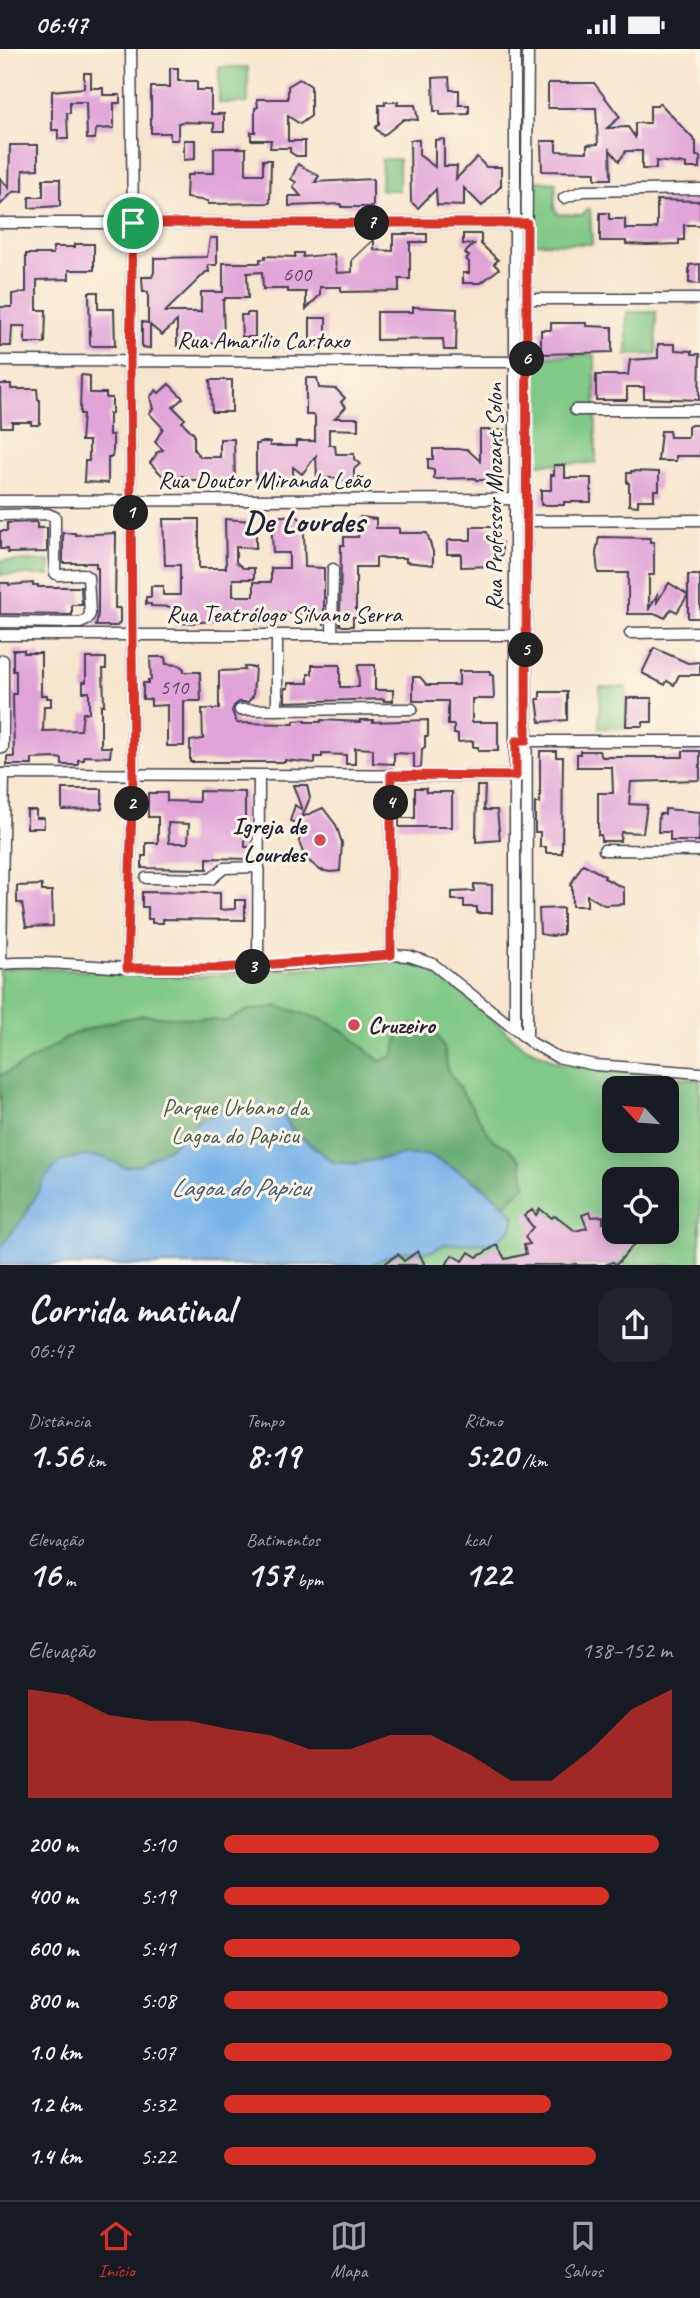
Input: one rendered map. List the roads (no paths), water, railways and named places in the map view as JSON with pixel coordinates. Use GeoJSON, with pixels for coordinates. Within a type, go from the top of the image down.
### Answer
{"type":"FeatureCollection","features":[{"type":"Feature","properties":{"kind":"street"},"geometry":{"type":"LineString","coordinates":[[127,968],[133,775],[131,49]]}},
{"type":"Feature","properties":{"kind":"street","name":"Rua Professor Mozart Solon"},"geometry":{"type":"LineString","coordinates":[[515,49],[527,362],[521,635],[527,1038]]}},
{"type":"Feature","properties":{"kind":"street","name":"Rua Professor Mozart Solon"},"geometry":{"type":"LineString","coordinates":[[522,499],[514,362],[514,299],[521,223],[528,49]]}},
{"type":"Feature","properties":{"kind":"street"},"geometry":{"type":"LineString","coordinates":[[564,198],[583,191],[700,189]]}},
{"type":"Feature","properties":{"kind":"street"},"geometry":{"type":"LineString","coordinates":[[0,223],[521,223]]}},
{"type":"Feature","properties":{"kind":"street"},"geometry":{"type":"LineString","coordinates":[[514,299],[700,299]]}},
{"type":"Feature","properties":{"kind":"street","name":"Rua Amarílio Cartaxo"},"geometry":{"type":"LineString","coordinates":[[0,361],[527,362]]}},
{"type":"Feature","properties":{"kind":"street"},"geometry":{"type":"LineString","coordinates":[[575,410],[700,410]]}},
{"type":"Feature","properties":{"kind":"street","name":"Rua Doutor Miranda Leão"},"geometry":{"type":"LineString","coordinates":[[0,501],[522,499]]}},
{"type":"Feature","properties":{"kind":"street"},"geometry":{"type":"LineString","coordinates":[[0,515],[55,517],[55,573],[88,577],[90,614],[87,620],[80,622],[0,622]]}},
{"type":"Feature","properties":{"kind":"street"},"geometry":{"type":"LineString","coordinates":[[522,521],[700,520]]}},
{"type":"Feature","properties":{"kind":"street"},"geometry":{"type":"LineString","coordinates":[[332,569],[332,635]]}},
{"type":"Feature","properties":{"kind":"street"},"geometry":{"type":"LineString","coordinates":[[630,633],[700,632]]}},
{"type":"Feature","properties":{"kind":"street","name":"Rua Teatrólogo Silvano Serra"},"geometry":{"type":"LineString","coordinates":[[0,635],[521,635]]}},
{"type":"Feature","properties":{"kind":"street"},"geometry":{"type":"LineString","coordinates":[[277,635],[277,710]]}},
{"type":"Feature","properties":{"kind":"street"},"geometry":{"type":"LineString","coordinates":[[3,660],[3,748]]}},
{"type":"Feature","properties":{"kind":"street"},"geometry":{"type":"LineString","coordinates":[[240,710],[412,709]]}},
{"type":"Feature","properties":{"kind":"street"},"geometry":{"type":"LineString","coordinates":[[521,741],[700,741]]}},
{"type":"Feature","properties":{"kind":"street"},"geometry":{"type":"LineString","coordinates":[[521,776],[2,774],[1,963],[71,963],[127,968],[258,967],[391,955],[409,956],[432,963],[515,1029],[557,1057],[583,1064],[700,1073]]}},
{"type":"Feature","properties":{"kind":"street"},"geometry":{"type":"LineString","coordinates":[[391,775],[391,955]]}},
{"type":"Feature","properties":{"kind":"street"},"geometry":{"type":"LineString","coordinates":[[258,776],[258,967]]}},
{"type":"Feature","properties":{"kind":"street","name":"Rua Professor Mozart Solon"},"geometry":{"type":"LineString","coordinates":[[515,1029],[521,776]]}},
{"type":"Feature","properties":{"kind":"street"},"geometry":{"type":"LineString","coordinates":[[604,850],[700,851]]}},
{"type":"Feature","properties":{"kind":"street"},"geometry":{"type":"LineString","coordinates":[[146,878],[211,879],[224,868],[259,867]]}},
{"type":"Feature","properties":{"kind":"water","name":"Lagoa do Papicu"},"geometry":{"type":"Polygon","coordinates":[[[258,1103],[281,1113],[292,1130],[333,1162],[353,1164],[403,1155],[425,1155],[434,1158],[467,1176],[497,1198],[515,1216],[512,1229],[492,1243],[445,1244],[432,1251],[398,1252],[371,1265],[0,1265],[0,1248],[25,1216],[45,1178],[60,1162],[81,1156],[103,1157],[124,1167],[139,1165],[171,1147],[200,1120],[234,1106],[258,1103]]]}},
{"type":"Feature","properties":{"kind":"place","name":"Igreja de Lourdes"},"geometry":{"type":"Point","coordinates":[320,840]}},
{"type":"Feature","properties":{"kind":"place","name":"Cruzeiro"},"geometry":{"type":"Point","coordinates":[354,1025]}},
{"type":"Feature","properties":{"kind":"district","name":"De Lourdes"},"geometry":{"type":"Point","coordinates":[304,521]}},
{"type":"Feature","properties":{"kind":"park label","name":"Parque Urbano da Lagoa do Papicu"},"geometry":{"type":"Point","coordinates":[235,1121]}}]}
